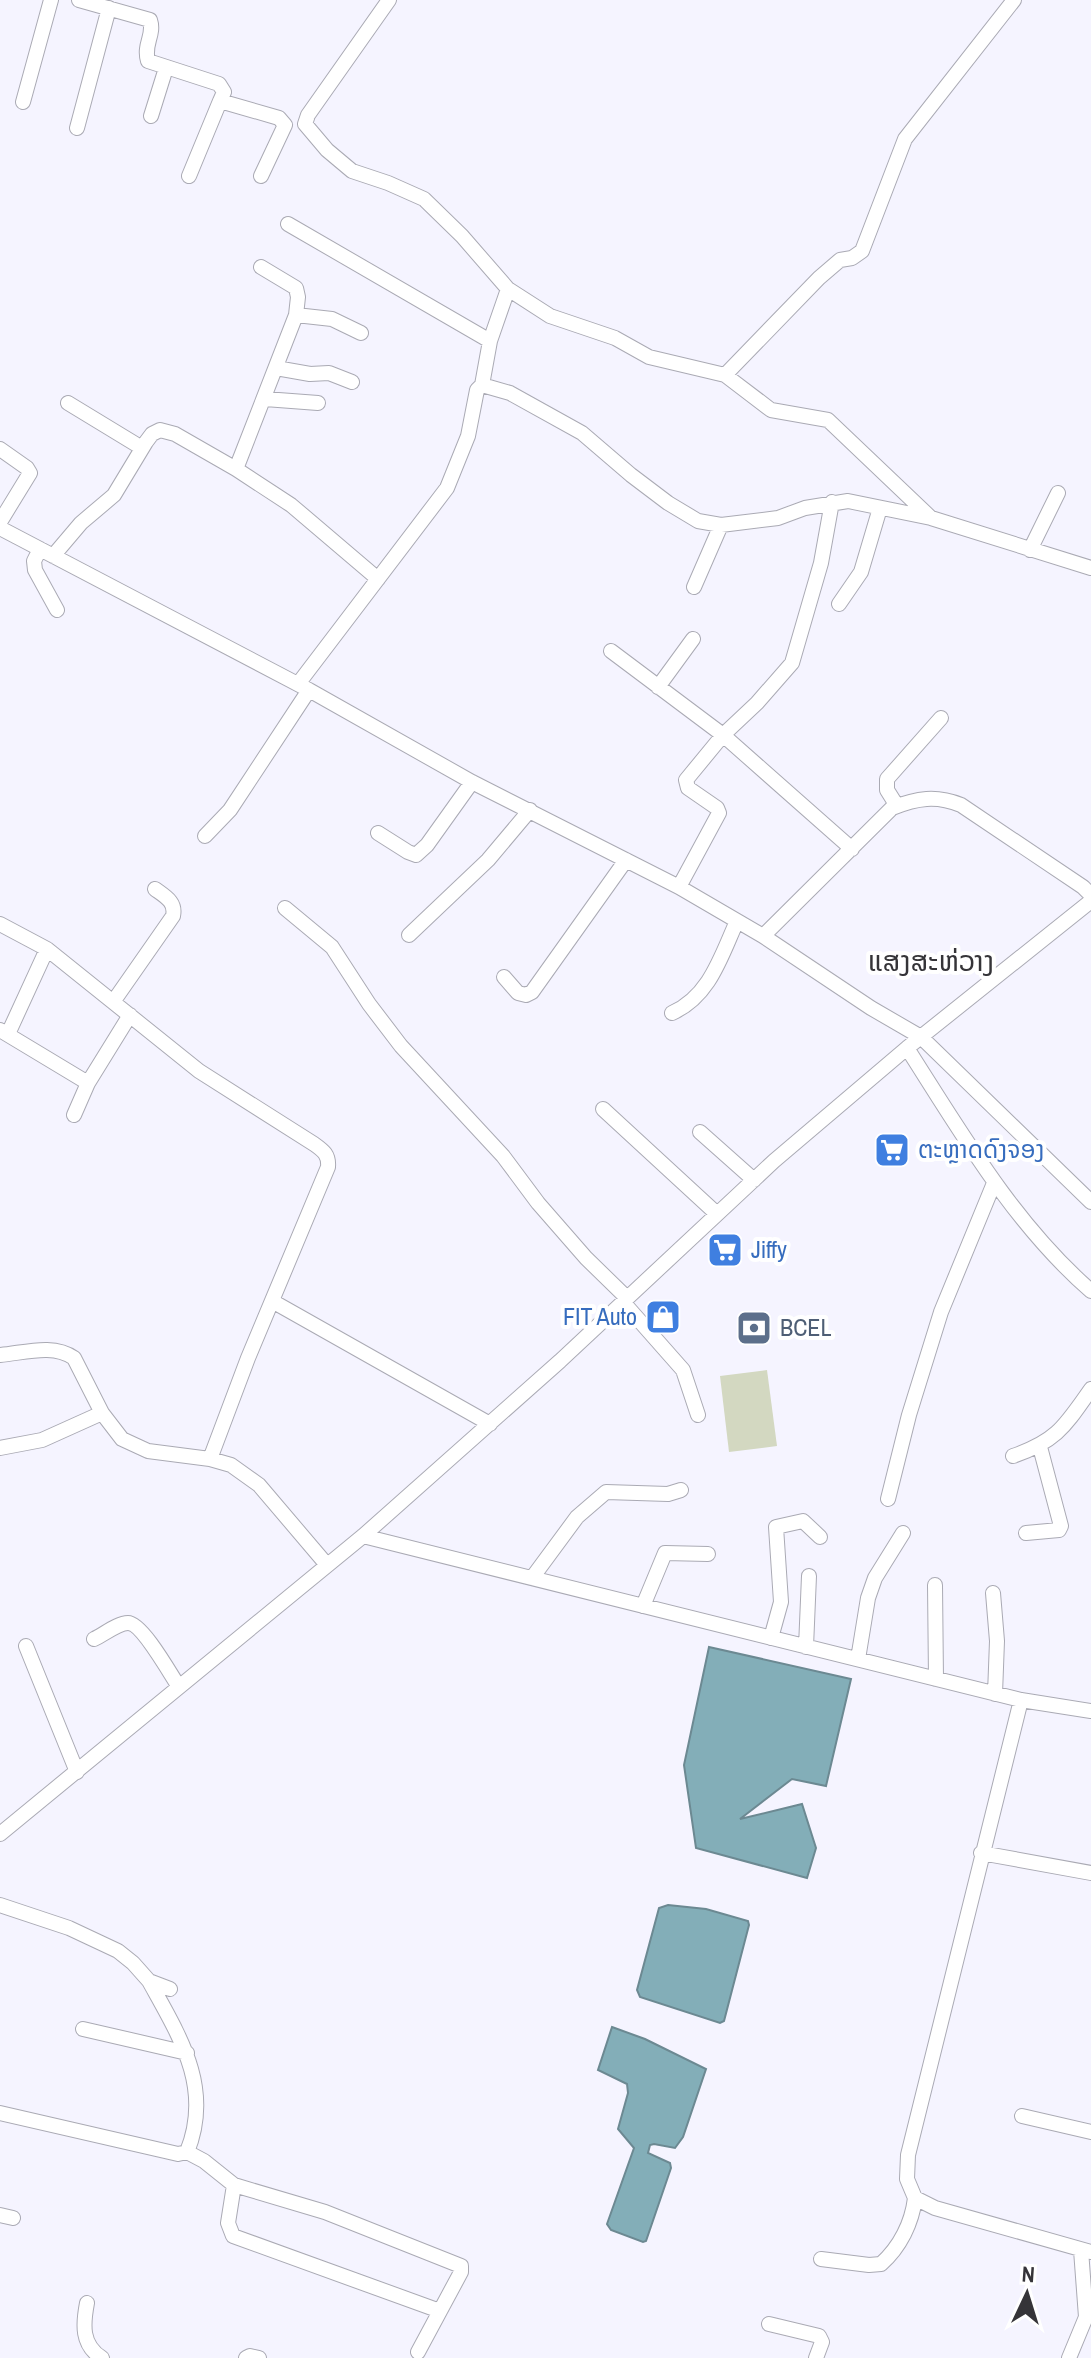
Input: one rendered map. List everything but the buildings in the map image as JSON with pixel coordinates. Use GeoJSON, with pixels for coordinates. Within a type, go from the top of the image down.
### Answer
{"type":"FeatureCollection","features":[{"type":"Feature","properties":{"kind":"street"},"geometry":{"type":"LineString","coordinates":[[23,102],[51,0]]}},
{"type":"Feature","properties":{"kind":"street"},"geometry":{"type":"LineString","coordinates":[[79,0],[150,20],[153,27],[145,50],[148,61],[219,84],[224,92],[189,176]]}},
{"type":"Feature","properties":{"kind":"street"},"geometry":{"type":"LineString","coordinates":[[389,0],[305,124],[327,150],[352,171],[424,199],[462,236],[508,289],[550,316],[615,338],[649,357],[725,375],[771,410],[828,420],[931,518]]}},
{"type":"Feature","properties":{"kind":"street"},"geometry":{"type":"LineString","coordinates":[[725,375],[819,278],[840,260],[852,258],[862,251],[905,139],[1014,0]]}},
{"type":"Feature","properties":{"kind":"street"},"geometry":{"type":"LineString","coordinates":[[77,128],[109,8]]}},
{"type":"Feature","properties":{"kind":"street"},"geometry":{"type":"LineString","coordinates":[[151,116],[166,68]]}},
{"type":"Feature","properties":{"kind":"street"},"geometry":{"type":"LineString","coordinates":[[220,101],[279,118],[285,125],[261,176]]}},
{"type":"Feature","properties":{"kind":"street"},"geometry":{"type":"LineString","coordinates":[[288,224],[490,341]]}},
{"type":"Feature","properties":{"kind":"street"},"geometry":{"type":"LineString","coordinates":[[236,469],[296,315],[296,288],[261,267]]}},
{"type":"Feature","properties":{"kind":"street"},"geometry":{"type":"LineString","coordinates":[[205,836],[230,810],[304,687],[378,579],[447,488],[468,436],[490,341],[508,289]]}},
{"type":"Feature","properties":{"kind":"street"},"geometry":{"type":"LineString","coordinates":[[296,315],[332,319],[361,333]]}},
{"type":"Feature","properties":{"kind":"street"},"geometry":{"type":"LineString","coordinates":[[276,368],[310,374],[329,373],[352,382]]}},
{"type":"Feature","properties":{"kind":"street"},"geometry":{"type":"LineString","coordinates":[[482,385],[510,393],[582,433],[668,503],[698,521],[721,525],[778,518],[805,508],[848,501],[931,518],[1091,568]]}},
{"type":"Feature","properties":{"kind":"street"},"geometry":{"type":"LineString","coordinates":[[265,399],[318,403]]}},
{"type":"Feature","properties":{"kind":"street"},"geometry":{"type":"LineString","coordinates":[[68,403],[142,448]]}},
{"type":"Feature","properties":{"kind":"street"},"geometry":{"type":"LineString","coordinates":[[57,610],[35,570],[34,561],[114,495],[142,448],[152,434],[160,430],[175,434],[291,505],[378,579]]}},
{"type":"Feature","properties":{"kind":"street"},"geometry":{"type":"LineString","coordinates":[[0,449],[30,473],[0,525],[47,553],[304,687],[472,782],[679,887],[763,936],[871,1008],[921,1037],[1091,1202]]}},
{"type":"Feature","properties":{"kind":"street"},"geometry":{"type":"LineString","coordinates":[[1030,550],[1058,493]]}},
{"type":"Feature","properties":{"kind":"street"},"geometry":{"type":"LineString","coordinates":[[679,887],[719,813],[717,808],[688,788],[686,780],[723,735],[757,703],[792,663],[821,563],[832,502]]}},
{"type":"Feature","properties":{"kind":"street"},"geometry":{"type":"LineString","coordinates":[[839,604],[861,572],[880,508]]}},
{"type":"Feature","properties":{"kind":"street"},"geometry":{"type":"LineString","coordinates":[[694,587],[721,525]]}},
{"type":"Feature","properties":{"kind":"street"},"geometry":{"type":"LineString","coordinates":[[658,687],[693,639]]}},
{"type":"Feature","properties":{"kind":"street"},"geometry":{"type":"LineString","coordinates":[[611,651],[723,735],[852,849]]}},
{"type":"Feature","properties":{"kind":"street"},"geometry":{"type":"LineString","coordinates":[[897,806],[887,790],[887,779],[941,718]]}},
{"type":"Feature","properties":{"kind":"street"},"geometry":{"type":"LineString","coordinates":[[378,833],[416,855],[427,845],[472,782]]}},
{"type":"Feature","properties":{"kind":"street"},"geometry":{"type":"LineString","coordinates":[[763,936],[897,806],[928,798],[944,798],[961,805],[1071,878],[1091,895]]}},
{"type":"Feature","properties":{"kind":"street"},"geometry":{"type":"LineString","coordinates":[[409,935],[488,860],[530,810]]}},
{"type":"Feature","properties":{"kind":"street"},"geometry":{"type":"LineString","coordinates":[[504,977],[518,993],[526,995],[532,992],[626,860]]}},
{"type":"Feature","properties":{"kind":"street"},"geometry":{"type":"LineString","coordinates":[[113,1002],[173,916],[175,909],[172,902],[155,889]]}},
{"type":"Feature","properties":{"kind":"street"},"geometry":{"type":"LineString","coordinates":[[0,1834],[363,1536],[490,1424],[754,1180],[907,1048],[1091,901]]}},
{"type":"Feature","properties":{"kind":"street"},"geometry":{"type":"LineString","coordinates":[[285,908],[332,947],[401,1046],[503,1156],[538,1203],[683,1370],[698,1415]]}},
{"type":"Feature","properties":{"kind":"street"},"geometry":{"type":"LineString","coordinates":[[672,1013],[693,1002],[705,989],[737,921]]}},
{"type":"Feature","properties":{"kind":"street"},"geometry":{"type":"LineString","coordinates":[[0,924],[47,949],[199,1071],[325,1152],[328,1167],[210,1459]]}},
{"type":"Feature","properties":{"kind":"street"},"geometry":{"type":"LineString","coordinates":[[47,949],[4,1032],[88,1083]]}},
{"type":"Feature","properties":{"kind":"street"},"geometry":{"type":"LineString","coordinates":[[74,1115],[88,1083],[130,1015]]}},
{"type":"Feature","properties":{"kind":"street"},"geometry":{"type":"LineString","coordinates":[[907,1048],[994,1183],[1065,1268],[1091,1291]]}},
{"type":"Feature","properties":{"kind":"street"},"geometry":{"type":"LineString","coordinates":[[603,1109],[717,1214]]}},
{"type":"Feature","properties":{"kind":"street"},"geometry":{"type":"LineString","coordinates":[[700,1132],[754,1180]]}},
{"type":"Feature","properties":{"kind":"street"},"geometry":{"type":"LineString","coordinates":[[888,1499],[909,1415],[941,1312],[994,1183]]}},
{"type":"Feature","properties":{"kind":"street"},"geometry":{"type":"LineString","coordinates":[[272,1301],[490,1424]]}},
{"type":"Feature","properties":{"kind":"street"},"geometry":{"type":"LineString","coordinates":[[0,1355],[53,1349],[68,1354],[74,1358],[102,1413],[122,1439],[136,1447],[231,1465],[259,1485],[327,1565]]}},
{"type":"Feature","properties":{"kind":"street"},"geometry":{"type":"LineString","coordinates":[[1013,1456],[1040,1447],[1064,1427],[1091,1389]]}},
{"type":"Feature","properties":{"kind":"street"},"geometry":{"type":"LineString","coordinates":[[0,1448],[42,1440],[102,1413]]}},
{"type":"Feature","properties":{"kind":"street"},"geometry":{"type":"LineString","coordinates":[[1026,1533],[1053,1532],[1061,1526],[1040,1447]]}},
{"type":"Feature","properties":{"kind":"street"},"geometry":{"type":"LineString","coordinates":[[532,1578],[577,1517],[606,1492],[668,1494],[681,1490]]}},
{"type":"Feature","properties":{"kind":"street"},"geometry":{"type":"LineString","coordinates":[[771,1638],[781,1602],[776,1527],[803,1521],[820,1537]]}},
{"type":"Feature","properties":{"kind":"street"},"geometry":{"type":"LineString","coordinates":[[858,1659],[868,1598],[875,1578],[903,1533]]}},
{"type":"Feature","properties":{"kind":"street"},"geometry":{"type":"LineString","coordinates":[[363,1536],[995,1694],[1091,1711]]}},
{"type":"Feature","properties":{"kind":"street"},"geometry":{"type":"LineString","coordinates":[[643,1606],[665,1553],[708,1554]]}},
{"type":"Feature","properties":{"kind":"street"},"geometry":{"type":"LineString","coordinates":[[806,1647],[809,1576]]}},
{"type":"Feature","properties":{"kind":"street"},"geometry":{"type":"LineString","coordinates":[[935,1585],[936,1679]]}},
{"type":"Feature","properties":{"kind":"street"},"geometry":{"type":"LineString","coordinates":[[993,1593],[997,1641],[995,1694]]}},
{"type":"Feature","properties":{"kind":"street"},"geometry":{"type":"LineString","coordinates":[[94,1639],[127,1623],[133,1624],[144,1634],[179,1687]]}},
{"type":"Feature","properties":{"kind":"street"},"geometry":{"type":"LineString","coordinates":[[26,1646],[77,1772]]}},
{"type":"Feature","properties":{"kind":"street"},"geometry":{"type":"LineString","coordinates":[[821,2259],[881,2264],[891,2254],[912,2219],[915,2198],[907,2179],[908,2155],[1021,1700]]}},
{"type":"Feature","properties":{"kind":"street"},"geometry":{"type":"LineString","coordinates":[[981,1853],[1091,1873]]}},
{"type":"Feature","properties":{"kind":"street"},"geometry":{"type":"LineString","coordinates":[[0,1905],[69,1928],[118,1951],[149,1981],[187,2053],[195,2082],[198,2115],[187,2152]]}},
{"type":"Feature","properties":{"kind":"street"},"geometry":{"type":"LineString","coordinates":[[149,1981],[170,1989]]}},
{"type":"Feature","properties":{"kind":"street"},"geometry":{"type":"LineString","coordinates":[[83,2029],[187,2053]]}},
{"type":"Feature","properties":{"kind":"street"},"geometry":{"type":"LineString","coordinates":[[0,2113],[178,2154],[187,2152],[204,2161],[234,2185],[325,2212],[458,2264],[461,2272],[418,2352]]}},
{"type":"Feature","properties":{"kind":"street"},"geometry":{"type":"LineString","coordinates":[[1022,2116],[1091,2132]]}},
{"type":"Feature","properties":{"kind":"street"},"geometry":{"type":"LineString","coordinates":[[234,2185],[228,2223],[233,2236],[440,2311]]}},
{"type":"Feature","properties":{"kind":"street"},"geometry":{"type":"LineString","coordinates":[[915,2198],[949,2213],[1086,2251],[1088,2318],[1069,2358]]}},
{"type":"Feature","properties":{"kind":"street"},"geometry":{"type":"LineString","coordinates":[[87,2303],[83,2333],[94,2353],[102,2358]]}},
{"type":"Feature","properties":{"kind":"street"},"geometry":{"type":"LineString","coordinates":[[769,2324],[819,2336],[822,2342],[816,2358]]}},
{"type":"Feature","properties":{"kind":"street"},"geometry":{"type":"LineString","coordinates":[[246,2358],[259,2358]]}},
{"type":"Feature","properties":{"kind":"green space"},"geometry":{"type":"Polygon","coordinates":[[[767,1370],[777,1446],[729,1452],[720,1376],[767,1370]]]}},
{"type":"Feature","properties":{"kind":"water"},"geometry":{"type":"Polygon","coordinates":[[[709,1647],[851,1679],[826,1786],[792,1779],[740,1819],[802,1804],[816,1848],[807,1878],[696,1848],[684,1765],[709,1647]]]}},
{"type":"Feature","properties":{"kind":"water"},"geometry":{"type":"Polygon","coordinates":[[[668,1905],[706,1909],[748,1921],[724,2021],[720,2023],[640,1997],[637,1990],[659,1908],[668,1905]]]}},
{"type":"Feature","properties":{"kind":"water"},"geometry":{"type":"Polygon","coordinates":[[[612,2027],[645,2039],[706,2069],[683,2137],[675,2148],[650,2145],[648,2153],[670,2163],[671,2168],[646,2241],[643,2242],[611,2230],[607,2224],[634,2148],[618,2129],[628,2093],[627,2084],[598,2070],[612,2027]]]}},
{"type":"Feature","properties":{"kind":"place","name":"ຕະຫຼາດດົງຈອງ"},"geometry":{"type":"Point","coordinates":[892,1150]}},
{"type":"Feature","properties":{"kind":"place","name":"Jiffy"},"geometry":{"type":"Point","coordinates":[725,1250]}},
{"type":"Feature","properties":{"kind":"place","name":"FIT Auto"},"geometry":{"type":"Point","coordinates":[663,1317]}},
{"type":"Feature","properties":{"kind":"place","name":"BCEL"},"geometry":{"type":"Point","coordinates":[754,1328]}},
{"type":"Feature","properties":{"kind":"district","name":"ແສງສະຫ່ວາງ"},"geometry":{"type":"Point","coordinates":[931,961]}}]}
